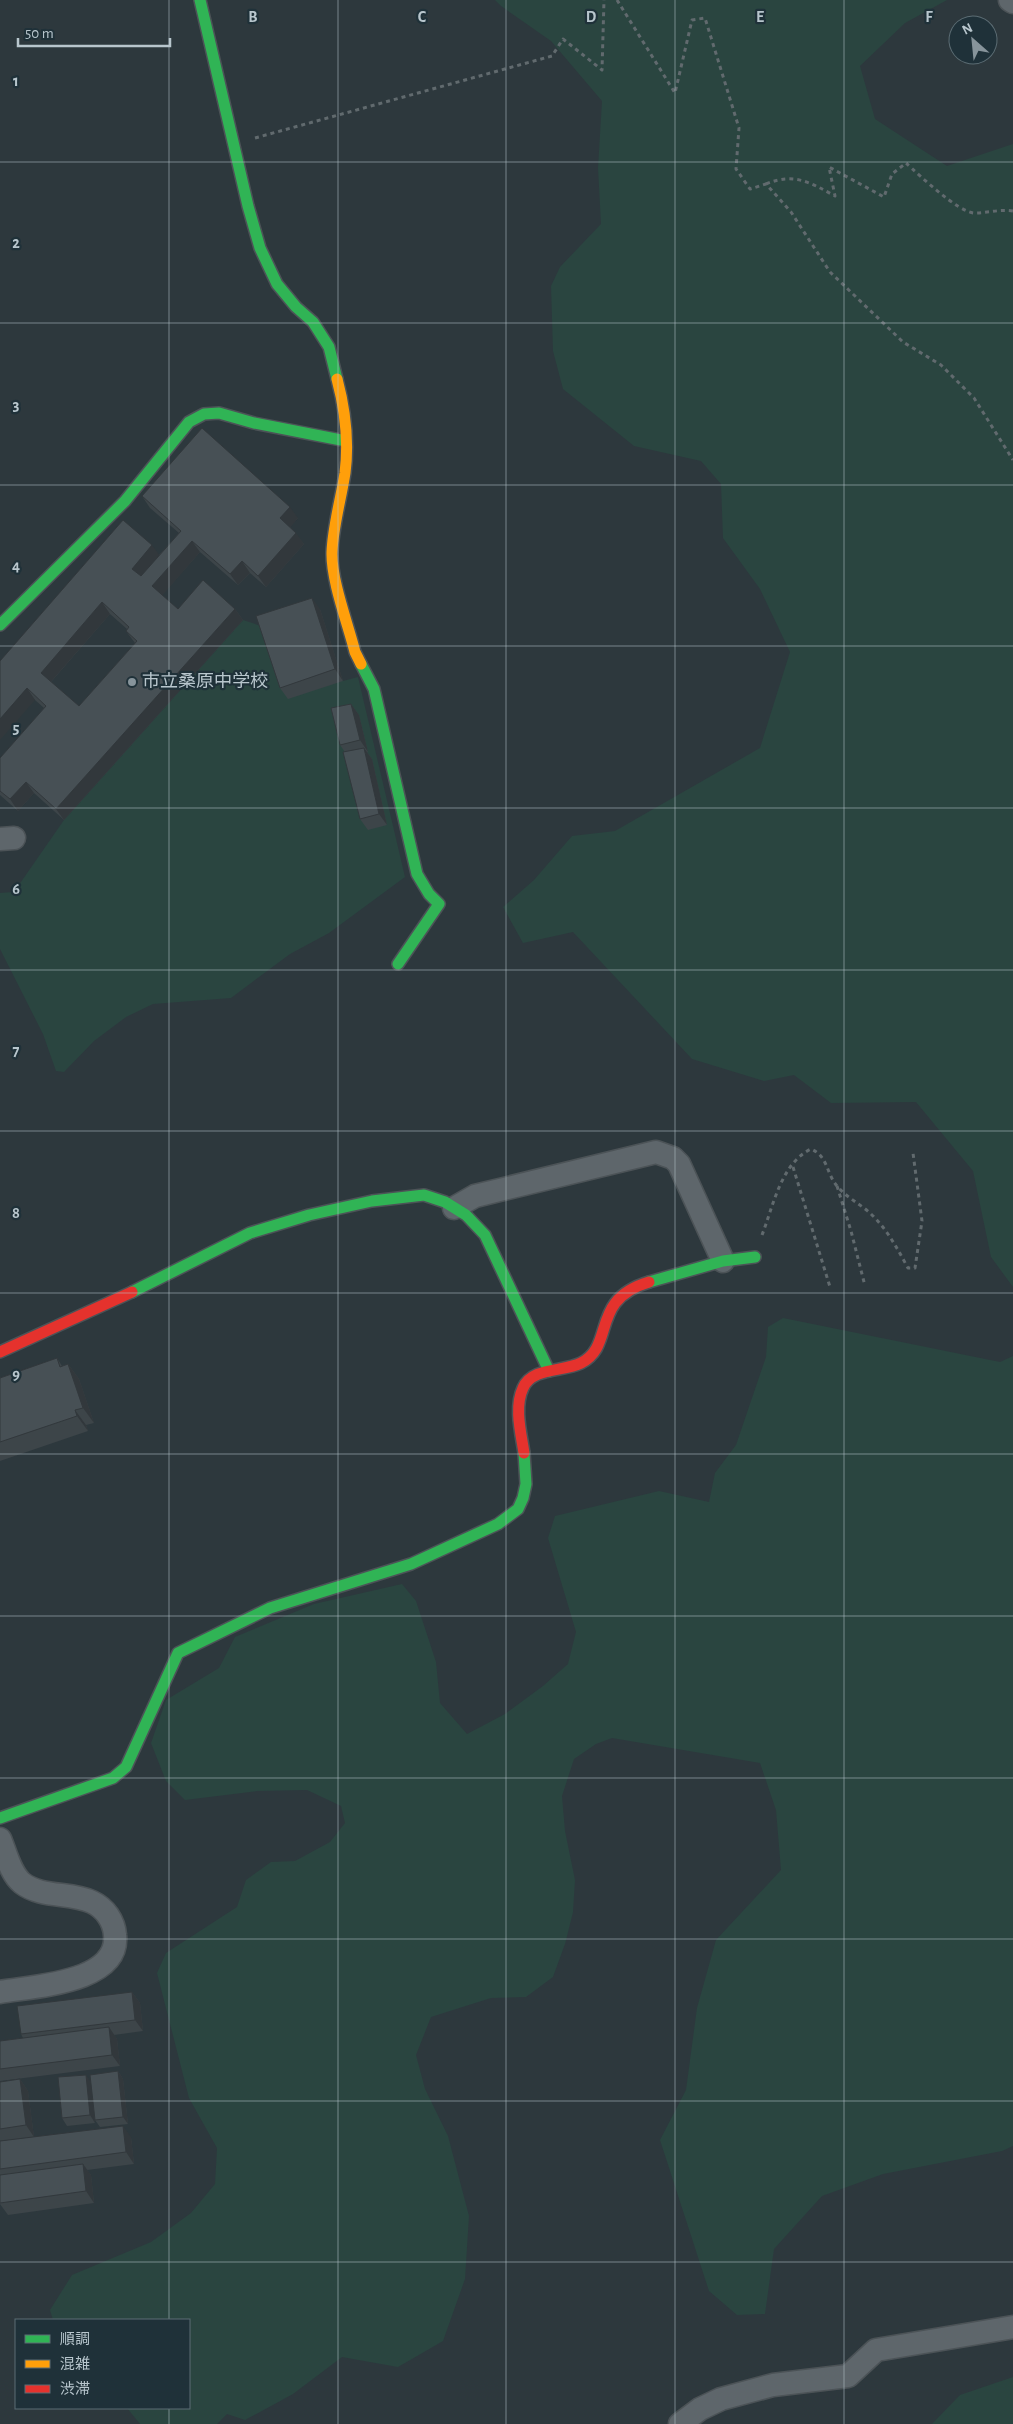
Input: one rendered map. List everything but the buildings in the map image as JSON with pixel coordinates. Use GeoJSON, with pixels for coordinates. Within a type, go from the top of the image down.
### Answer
{"type":"FeatureCollection","features":[{"type":"Feature","properties":{"kind":"street"},"geometry":{"type":"LineString","coordinates":[[200,0],[248,206],[268,266],[277,284],[296,307],[313,322],[329,347],[343,403],[346,441],[342,490],[332,552],[334,571],[355,652],[374,689],[417,874],[429,894],[439,904],[398,964]]}},
{"type":"Feature","properties":{"kind":"street"},"geometry":{"type":"LineString","coordinates":[[0,625],[125,501],[147,476],[176,436],[190,422],[204,414],[219,413],[254,423],[346,441]]}},
{"type":"Feature","properties":{"kind":"street"},"geometry":{"type":"LineString","coordinates":[[454,1208],[475,1196],[656,1152],[673,1158],[679,1164],[723,1260]]}},
{"type":"Feature","properties":{"kind":"street"},"geometry":{"type":"LineString","coordinates":[[0,1352],[125,1296],[250,1233],[310,1215],[372,1201],[424,1195],[466,1215],[485,1235],[549,1371]]}},
{"type":"Feature","properties":{"kind":"street"},"geometry":{"type":"LineString","coordinates":[[0,1818],[113,1778],[126,1767],[178,1653],[285,1603],[390,1572],[459,1544],[504,1521],[519,1507],[524,1491],[525,1458],[519,1415],[519,1400],[522,1387],[534,1377],[587,1360],[596,1350],[610,1308],[621,1295],[633,1287],[723,1260],[755,1257]]}},
{"type":"Feature","properties":{"kind":"street"},"geometry":{"type":"LineString","coordinates":[[0,1839],[12,1869],[22,1883],[41,1891],[81,1897],[94,1903],[107,1913],[114,1927],[116,1942],[112,1956],[99,1969],[85,1975],[0,1992]]}},
{"type":"Feature","properties":{"kind":"street"},"geometry":{"type":"LineString","coordinates":[[680,2424],[700,2409],[721,2399],[773,2385],[848,2376],[876,2350],[1013,2327]]}},
{"type":"Feature","properties":{"kind":"path"},"geometry":{"type":"LineString","coordinates":[[234,144],[552,56],[563,39],[602,70],[604,0]]}},
{"type":"Feature","properties":{"kind":"path"},"geometry":{"type":"LineString","coordinates":[[617,0],[675,93],[692,20],[705,18],[740,128],[736,169],[750,189],[780,178],[806,181],[835,196],[829,167],[884,197],[892,174],[906,163],[938,192],[973,213],[998,209],[1013,211]]}},
{"type":"Feature","properties":{"kind":"path"},"geometry":{"type":"LineString","coordinates":[[766,184],[791,212],[830,272],[903,342],[941,365],[974,398],[1013,460]]}},
{"type":"Feature","properties":{"kind":"path"},"geometry":{"type":"LineString","coordinates":[[755,1257],[782,1181],[802,1154],[811,1149],[819,1152],[837,1186],[838,1196],[851,1231],[865,1286]]}},
{"type":"Feature","properties":{"kind":"path"},"geometry":{"type":"LineString","coordinates":[[837,1186],[871,1214],[891,1237],[908,1268],[915,1268],[918,1259],[922,1221],[913,1153]]}},
{"type":"Feature","properties":{"kind":"path"},"geometry":{"type":"LineString","coordinates":[[793,1166],[830,1287]]}},
{"type":"Feature","properties":{"kind":"green space"},"geometry":{"type":"Polygon","coordinates":[[[495,0],[947,0],[905,23],[860,66],[875,119],[947,166],[1013,144],[1013,1287],[991,1257],[973,1171],[916,1102],[831,1103],[794,1075],[764,1081],[692,1059],[573,932],[523,943],[503,907],[534,880],[572,836],[615,831],[760,748],[790,652],[760,589],[723,538],[721,484],[701,461],[634,446],[563,389],[553,351],[551,286],[560,267],[601,224],[598,168],[602,101],[551,41],[495,0]]]}},
{"type":"Feature","properties":{"kind":"green space"},"geometry":{"type":"Polygon","coordinates":[[[243,620],[264,627],[343,681],[358,677],[405,877],[329,933],[290,954],[231,998],[153,1004],[126,1017],[94,1041],[64,1072],[56,1071],[43,1034],[0,949],[0,893],[14,892],[64,820],[243,620]]]}},
{"type":"Feature","properties":{"kind":"green space"},"geometry":{"type":"Polygon","coordinates":[[[783,1318],[1000,1362],[1013,1356],[1013,2146],[1002,2151],[883,2174],[822,2196],[774,2249],[765,2314],[737,2315],[709,2291],[660,2140],[686,2090],[697,2008],[716,1940],[781,1870],[776,1810],[760,1763],[612,1738],[596,1744],[574,1759],[562,1796],[565,1831],[575,1880],[573,1912],[565,1944],[553,1977],[526,1997],[491,1998],[431,2017],[416,2055],[425,2089],[448,2136],[469,2216],[465,2279],[443,2341],[398,2367],[342,2357],[293,2394],[245,2420],[227,2414],[217,2424],[140,2424],[128,2409],[190,2409],[190,2319],[53,2319],[50,2310],[72,2275],[151,2242],[191,2213],[215,2184],[217,2148],[189,2098],[157,1973],[166,1953],[237,1907],[246,1880],[271,1862],[295,1861],[330,1842],[345,1823],[341,1806],[307,1790],[257,1791],[185,1800],[166,1781],[151,1743],[166,1700],[219,1668],[235,1637],[314,1604],[402,1584],[416,1601],[436,1662],[440,1703],[467,1734],[505,1714],[543,1686],[568,1664],[576,1632],[548,1538],[555,1516],[659,1491],[709,1502],[715,1473],[736,1445],[766,1357],[768,1327],[783,1318]]]}},
{"type":"Feature","properties":{"kind":"green space"},"geometry":{"type":"Polygon","coordinates":[[[1013,2377],[1013,2424],[932,2424],[960,2395],[1013,2377]]]}},
{"type":"Feature","properties":{"kind":"traffic: fast"},"geometry":{"type":"LineString","coordinates":[[200,0],[248,206],[260,248],[277,284],[296,307],[313,322],[329,347],[337,379]]}},
{"type":"Feature","properties":{"kind":"traffic: fast"},"geometry":{"type":"LineString","coordinates":[[0,625],[125,501],[189,422],[204,414],[219,413],[254,423],[346,441]]}},
{"type":"Feature","properties":{"kind":"traffic: fast"},"geometry":{"type":"LineString","coordinates":[[361,664],[374,689],[417,874],[429,894],[439,904],[398,964]]}},
{"type":"Feature","properties":{"kind":"traffic: fast"},"geometry":{"type":"LineString","coordinates":[[132,1292],[250,1233],[309,1215],[372,1201],[424,1195],[445,1202],[466,1215],[485,1235],[549,1371]]}},
{"type":"Feature","properties":{"kind":"traffic: fast"},"geometry":{"type":"LineString","coordinates":[[649,1282],[723,1261],[755,1257]]}},
{"type":"Feature","properties":{"kind":"traffic: fast"},"geometry":{"type":"LineString","coordinates":[[0,1818],[113,1778],[126,1767],[178,1653],[270,1608],[411,1564],[498,1524],[518,1509],[523,1498],[526,1484],[524,1453]]}},
{"type":"Feature","properties":{"kind":"traffic: slow"},"geometry":{"type":"LineString","coordinates":[[337,379],[344,414],[347,449],[345,473],[334,532],[332,563],[340,602],[355,652],[361,664]]}},
{"type":"Feature","properties":{"kind":"traffic: jam"},"geometry":{"type":"LineString","coordinates":[[524,1453],[519,1420],[519,1403],[520,1395],[527,1381],[541,1373],[574,1366],[592,1355],[598,1345],[610,1311],[618,1300],[630,1290],[649,1282]]}},
{"type":"Feature","properties":{"kind":"traffic: jam"},"geometry":{"type":"LineString","coordinates":[[0,1352],[132,1292]]}},
{"type":"Feature","properties":{"kind":"place","name":"市立桑原中学校"},"geometry":{"type":"Point","coordinates":[132,682]}}]}
